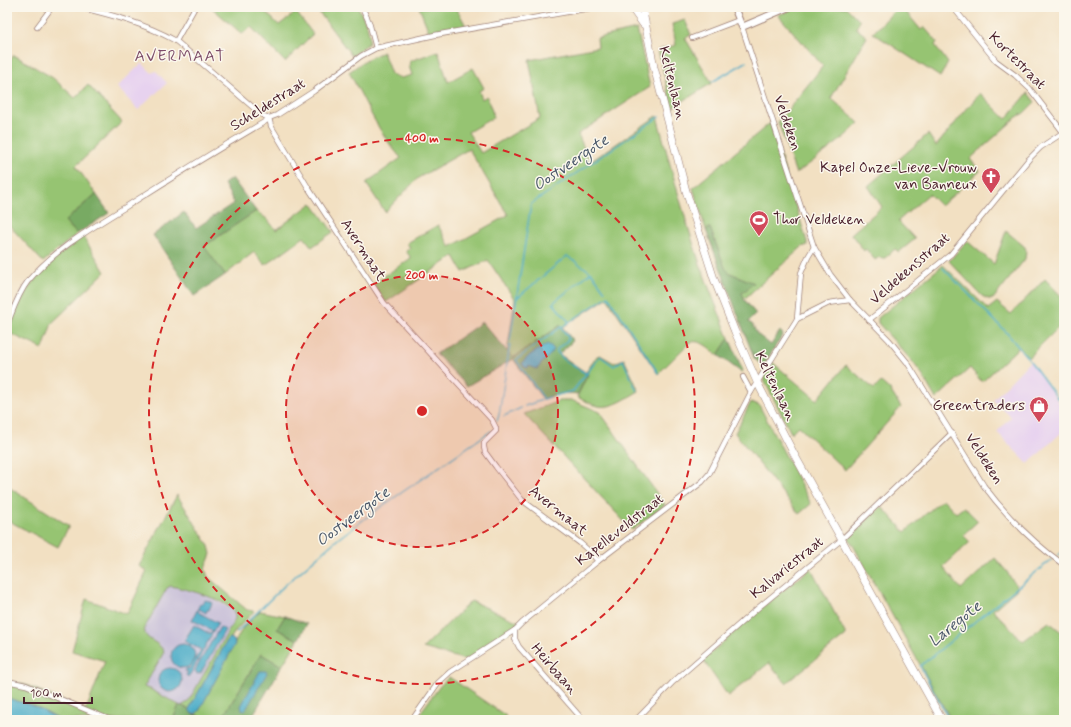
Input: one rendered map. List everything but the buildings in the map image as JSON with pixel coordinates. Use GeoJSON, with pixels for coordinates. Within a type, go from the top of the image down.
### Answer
{"type":"FeatureCollection","features":[{"type":"Feature","properties":{"kind":"main road","name":"Keltenlaan"},"geometry":{"type":"LineString","coordinates":[[630,8],[638,10],[642,7],[647,37],[674,150],[701,241],[724,305],[757,382],[841,540],[942,720]]}},
{"type":"Feature","properties":{"kind":"main road","name":"Keltenlaan"},"geometry":{"type":"LineString","coordinates":[[630,8],[642,23],[647,37]]}},
{"type":"Feature","properties":{"kind":"street"},"geometry":{"type":"LineString","coordinates":[[37,27],[49,11],[50,7]]}},
{"type":"Feature","properties":{"kind":"street"},"geometry":{"type":"LineString","coordinates":[[79,7],[102,12],[163,33],[176,41],[262,115],[269,118]]}},
{"type":"Feature","properties":{"kind":"street"},"geometry":{"type":"LineString","coordinates":[[176,41],[194,7]]}},
{"type":"Feature","properties":{"kind":"street"},"geometry":{"type":"LineString","coordinates":[[362,7],[369,22],[376,48]]}},
{"type":"Feature","properties":{"kind":"street","name":"Scheldestraat"},"geometry":{"type":"LineString","coordinates":[[7,325],[17,301],[29,281],[62,249],[81,235],[162,183],[314,91],[361,56],[376,48],[435,34],[596,7]]}},
{"type":"Feature","properties":{"kind":"street","name":"Veldeken"},"geometry":{"type":"LineString","coordinates":[[734,7],[742,27],[814,247],[830,274],[850,300],[907,362],[984,486],[1007,515],[1023,532],[1040,547],[1064,564]]}},
{"type":"Feature","properties":{"kind":"street"},"geometry":{"type":"LineString","coordinates":[[742,27],[789,7]]}},
{"type":"Feature","properties":{"kind":"street","name":"Kortestraat"},"geometry":{"type":"LineString","coordinates":[[953,7],[996,61],[1015,75],[1030,89],[1064,132]]}},
{"type":"Feature","properties":{"kind":"street"},"geometry":{"type":"LineString","coordinates":[[692,38],[739,20]]}},
{"type":"Feature","properties":{"kind":"street","name":"Avermaat"},"geometry":{"type":"LineString","coordinates":[[269,118],[271,126],[309,190],[384,303],[492,420],[496,431],[484,443],[484,447],[485,452],[496,468],[522,500],[580,543],[598,561]]}},
{"type":"Feature","properties":{"kind":"street","name":"Veldekensstraat"},"geometry":{"type":"LineString","coordinates":[[870,320],[951,254],[1029,159],[1041,147],[1064,132]]}},
{"type":"Feature","properties":{"kind":"street"},"geometry":{"type":"LineString","coordinates":[[797,319],[801,273],[814,247]]}},
{"type":"Feature","properties":{"kind":"street"},"geometry":{"type":"LineString","coordinates":[[797,319],[829,303],[850,300]]}},
{"type":"Feature","properties":{"kind":"street","name":"Kapelleveldstraat"},"geometry":{"type":"LineString","coordinates":[[412,720],[438,683],[450,672],[515,630],[598,561],[706,478],[714,467],[750,392],[797,319]]}},
{"type":"Feature","properties":{"kind":"street"},"geometry":{"type":"LineString","coordinates":[[743,376],[750,392]]}},
{"type":"Feature","properties":{"kind":"street","name":"Kalvariestraat"},"geometry":{"type":"LineString","coordinates":[[636,720],[673,682],[759,607],[841,540],[952,433]]}},
{"type":"Feature","properties":{"kind":"street","name":"Heirbaan"},"geometry":{"type":"LineString","coordinates":[[515,630],[515,639],[519,647],[583,720]]}},
{"type":"Feature","properties":{"kind":"street"},"geometry":{"type":"LineString","coordinates":[[7,681],[26,685],[111,720]]}},
{"type":"Feature","properties":{"kind":"shaded area"},"geometry":{"type":"Polygon","coordinates":[[[142,63],[152,73],[156,71],[167,83],[138,110],[117,87],[142,63]]]}},
{"type":"Feature","properties":{"kind":"shaded area"},"geometry":{"type":"Polygon","coordinates":[[[1030,361],[1059,403],[1064,399],[1064,430],[1028,464],[997,432],[1011,417],[993,400],[1030,361]]]}},
{"type":"Feature","properties":{"kind":"shaded area"},"geometry":{"type":"Polygon","coordinates":[[[171,586],[207,595],[231,609],[235,614],[235,621],[188,703],[181,706],[144,687],[160,645],[145,636],[145,627],[167,588],[171,586]]]}},
{"type":"Feature","properties":{"kind":"green space"},"geometry":{"type":"Polygon","coordinates":[[[211,7],[260,7],[279,25],[296,12],[313,34],[285,62],[251,27],[242,34],[211,7]]]}},
{"type":"Feature","properties":{"kind":"green space"},"geometry":{"type":"Polygon","coordinates":[[[315,7],[358,7],[368,29],[369,43],[352,56],[315,7]]]}},
{"type":"Feature","properties":{"kind":"green space"},"geometry":{"type":"Polygon","coordinates":[[[419,7],[456,7],[466,26],[429,32],[419,7]]]}},
{"type":"Feature","properties":{"kind":"green space"},"geometry":{"type":"Polygon","coordinates":[[[798,7],[846,7],[860,21],[856,28],[867,37],[831,98],[859,123],[842,139],[796,174],[778,122],[823,66],[778,15],[798,7]]]}},
{"type":"Feature","properties":{"kind":"green space"},"geometry":{"type":"Polygon","coordinates":[[[898,7],[912,7],[907,13],[921,30],[924,27],[937,42],[935,45],[948,63],[940,77],[873,33],[898,7]]]}},
{"type":"Feature","properties":{"kind":"green space"},"geometry":{"type":"Polygon","coordinates":[[[685,20],[691,35],[685,38],[712,83],[672,108],[658,50],[676,45],[672,24],[685,20]]]}},
{"type":"Feature","properties":{"kind":"green space"},"geometry":{"type":"Polygon","coordinates":[[[637,29],[650,87],[578,134],[590,162],[657,116],[693,243],[729,338],[718,355],[701,343],[689,343],[658,374],[607,298],[563,327],[561,325],[513,358],[507,352],[515,300],[488,260],[463,272],[454,256],[386,302],[373,284],[411,258],[406,251],[410,248],[407,243],[438,225],[450,247],[508,215],[469,149],[418,178],[385,212],[366,183],[401,158],[379,128],[349,72],[367,59],[383,52],[391,74],[401,78],[412,75],[409,66],[410,61],[438,51],[448,82],[473,68],[484,88],[479,91],[482,99],[487,96],[494,117],[468,132],[481,153],[540,118],[529,60],[598,47],[597,38],[637,29]]]}},
{"type":"Feature","properties":{"kind":"green space"},"geometry":{"type":"Polygon","coordinates":[[[14,55],[53,78],[75,98],[88,85],[122,122],[76,166],[96,194],[65,221],[77,234],[43,262],[7,223],[7,64],[14,55]]]}},
{"type":"Feature","properties":{"kind":"green space"},"geometry":{"type":"Polygon","coordinates":[[[980,93],[1006,119],[1028,93],[1035,102],[970,159],[980,171],[941,206],[929,194],[898,221],[915,239],[899,252],[895,249],[885,258],[879,257],[875,260],[866,249],[864,251],[851,234],[882,207],[868,186],[928,134],[936,146],[980,93]]]}},
{"type":"Feature","properties":{"kind":"green space"},"geometry":{"type":"Polygon","coordinates":[[[770,123],[808,245],[802,247],[744,299],[742,293],[753,283],[730,273],[725,268],[710,228],[706,230],[693,188],[770,123]]]}},
{"type":"Feature","properties":{"kind":"green space"},"geometry":{"type":"Polygon","coordinates":[[[232,178],[256,211],[204,246],[225,275],[194,296],[153,235],[184,212],[196,228],[234,203],[224,184],[232,178]]]}},
{"type":"Feature","properties":{"kind":"green space"},"geometry":{"type":"Polygon","coordinates":[[[96,194],[109,213],[77,234],[65,221],[96,194]]]}},
{"type":"Feature","properties":{"kind":"green space"},"geometry":{"type":"Polygon","coordinates":[[[312,203],[333,232],[312,247],[304,237],[265,265],[254,252],[225,275],[203,247],[256,211],[267,219],[276,230],[312,203]]]}},
{"type":"Feature","properties":{"kind":"green space"},"geometry":{"type":"Polygon","coordinates":[[[710,228],[725,268],[730,273],[754,283],[742,293],[744,299],[756,314],[748,322],[752,324],[757,334],[771,345],[780,331],[783,334],[764,365],[759,363],[754,358],[706,230],[710,228]]]}},
{"type":"Feature","properties":{"kind":"green space"},"geometry":{"type":"Polygon","coordinates":[[[1006,231],[1025,247],[1025,259],[993,299],[988,299],[982,296],[949,261],[967,241],[994,264],[1006,231]]]}},
{"type":"Feature","properties":{"kind":"green space"},"geometry":{"type":"Polygon","coordinates":[[[83,236],[105,272],[52,323],[43,349],[7,332],[10,322],[21,300],[35,279],[53,261],[83,236]]]}},
{"type":"Feature","properties":{"kind":"green space"},"geometry":{"type":"Polygon","coordinates":[[[943,265],[988,309],[997,302],[1011,314],[1045,279],[1064,299],[1064,322],[1028,358],[1019,347],[982,382],[970,368],[936,399],[921,373],[878,323],[878,318],[943,265]]]}},
{"type":"Feature","properties":{"kind":"green space"},"geometry":{"type":"Polygon","coordinates":[[[482,322],[513,358],[561,325],[573,341],[559,354],[588,374],[578,394],[560,394],[543,399],[513,359],[467,386],[436,354],[482,322]]]}},
{"type":"Feature","properties":{"kind":"green space"},"geometry":{"type":"Polygon","coordinates":[[[729,338],[743,371],[741,372],[718,355],[729,338]]]}},
{"type":"Feature","properties":{"kind":"green space"},"geometry":{"type":"Polygon","coordinates":[[[600,355],[614,363],[624,359],[639,391],[619,402],[603,407],[577,397],[588,374],[586,372],[597,356],[600,355]]]}},
{"type":"Feature","properties":{"kind":"green space"},"geometry":{"type":"Polygon","coordinates":[[[772,362],[817,400],[846,365],[874,389],[881,382],[890,390],[901,407],[845,470],[798,426],[791,433],[764,380],[763,376],[772,362]]]}},
{"type":"Feature","properties":{"kind":"green space"},"geometry":{"type":"Polygon","coordinates":[[[562,400],[571,400],[600,412],[665,505],[632,530],[524,414],[562,400]]]}},
{"type":"Feature","properties":{"kind":"green space"},"geometry":{"type":"Polygon","coordinates":[[[751,402],[759,405],[811,504],[799,514],[735,433],[751,402]]]}},
{"type":"Feature","properties":{"kind":"green space"},"geometry":{"type":"Polygon","coordinates":[[[7,486],[69,526],[58,547],[7,520],[7,486]]]}},
{"type":"Feature","properties":{"kind":"green space"},"geometry":{"type":"Polygon","coordinates":[[[177,495],[209,546],[211,554],[205,569],[208,577],[247,610],[254,611],[236,630],[231,638],[228,639],[189,709],[181,706],[188,702],[234,621],[235,615],[226,605],[217,600],[171,586],[167,588],[145,627],[145,632],[148,638],[162,648],[164,652],[144,687],[179,705],[173,720],[60,720],[34,706],[7,698],[7,681],[26,685],[86,710],[105,661],[72,651],[86,599],[127,614],[147,571],[139,566],[177,495]]]}},
{"type":"Feature","properties":{"kind":"green space"},"geometry":{"type":"Polygon","coordinates":[[[943,499],[956,513],[964,507],[978,521],[963,535],[970,542],[943,567],[961,589],[995,558],[1018,588],[993,610],[1023,641],[1049,622],[1064,634],[1064,720],[951,720],[849,538],[881,506],[905,532],[943,499]]]}},
{"type":"Feature","properties":{"kind":"green space"},"geometry":{"type":"Polygon","coordinates":[[[811,568],[846,635],[786,683],[769,663],[728,696],[703,660],[760,609],[811,568]]]}},
{"type":"Feature","properties":{"kind":"green space"},"geometry":{"type":"Polygon","coordinates":[[[471,601],[519,622],[510,631],[468,659],[462,659],[423,648],[471,601]]]}},
{"type":"Feature","properties":{"kind":"green space"},"geometry":{"type":"Polygon","coordinates":[[[260,611],[285,616],[277,629],[298,640],[282,666],[261,654],[221,720],[200,720],[201,717],[195,714],[199,711],[243,628],[260,611]]]}},
{"type":"Feature","properties":{"kind":"green space"},"geometry":{"type":"Polygon","coordinates":[[[285,616],[307,624],[298,640],[277,629],[285,616]]]}},
{"type":"Feature","properties":{"kind":"green space"},"geometry":{"type":"Polygon","coordinates":[[[261,654],[282,666],[250,720],[221,720],[261,654]]]}},
{"type":"Feature","properties":{"kind":"green space"},"geometry":{"type":"Polygon","coordinates":[[[449,677],[506,716],[503,720],[415,720],[440,686],[449,677]]]}},
{"type":"Feature","properties":{"kind":"green space"},"geometry":{"type":"Polygon","coordinates":[[[179,705],[189,709],[192,714],[201,717],[200,720],[173,720],[179,705]]]}},
{"type":"Feature","properties":{"kind":"water"},"geometry":{"type":"Polygon","coordinates":[[[547,344],[554,350],[537,369],[529,366],[528,368],[524,367],[522,363],[530,355],[547,344]]]}},
{"type":"Feature","properties":{"kind":"water"},"geometry":{"type":"Polygon","coordinates":[[[206,600],[212,603],[209,610],[207,610],[206,613],[199,609],[198,612],[218,623],[188,677],[186,675],[188,672],[185,671],[187,668],[189,669],[201,650],[184,641],[194,625],[210,634],[213,631],[192,620],[200,604],[206,600]]]}},
{"type":"Feature","properties":{"kind":"water"},"geometry":{"type":"Polygon","coordinates":[[[220,627],[225,630],[201,673],[197,674],[195,670],[220,627]]]}},
{"type":"Feature","properties":{"kind":"water"},"geometry":{"type":"Polygon","coordinates":[[[231,638],[234,640],[235,644],[199,711],[192,714],[189,709],[228,639],[231,638]]]}},
{"type":"Feature","properties":{"kind":"water"},"geometry":{"type":"Polygon","coordinates":[[[183,644],[191,648],[195,656],[191,664],[183,668],[175,664],[171,656],[175,648],[183,644]]]}},
{"type":"Feature","properties":{"kind":"water"},"geometry":{"type":"Polygon","coordinates":[[[170,668],[178,672],[182,680],[178,688],[170,692],[162,688],[158,680],[162,672],[170,668]]]}},
{"type":"Feature","properties":{"kind":"water"},"geometry":{"type":"Polygon","coordinates":[[[260,671],[266,671],[267,673],[245,711],[242,710],[241,706],[260,671]]]}},
{"type":"Feature","properties":{"kind":"water"},"geometry":{"type":"Polygon","coordinates":[[[7,698],[34,706],[60,720],[7,720],[7,698]]]}},
{"type":"Feature","properties":{"kind":"waterway","name":"Oostveergote"},"geometry":{"type":"LineString","coordinates":[[712,82],[746,62]]}},
{"type":"Feature","properties":{"kind":"waterway","name":"Oostveergote"},"geometry":{"type":"LineString","coordinates":[[510,341],[531,204],[659,117]]}},
{"type":"Feature","properties":{"kind":"waterway"},"geometry":{"type":"LineString","coordinates":[[517,298],[567,256],[591,272]]}},
{"type":"Feature","properties":{"kind":"waterway"},"geometry":{"type":"LineString","coordinates":[[943,268],[1006,332],[1058,399],[1061,396]]}},
{"type":"Feature","properties":{"kind":"waterway"},"geometry":{"type":"LineString","coordinates":[[569,322],[553,303],[591,272],[605,291]]}},
{"type":"Feature","properties":{"kind":"waterway"},"geometry":{"type":"LineString","coordinates":[[562,327],[608,296],[658,373]]}},
{"type":"Feature","properties":{"kind":"waterway"},"geometry":{"type":"LineString","coordinates":[[544,399],[516,360],[561,327],[568,337],[568,340],[557,349],[557,352],[567,362],[587,374]]}},
{"type":"Feature","properties":{"kind":"waterway","name":"Oostveergote"},"geometry":{"type":"LineString","coordinates":[[497,421],[510,344]]}},
{"type":"Feature","properties":{"kind":"waterway"},"geometry":{"type":"LineString","coordinates":[[554,396],[573,391],[600,356],[614,366],[623,360],[637,391]]}},
{"type":"Feature","properties":{"kind":"waterway"},"geometry":{"type":"LineString","coordinates":[[525,406],[550,397]]}},
{"type":"Feature","properties":{"kind":"waterway"},"geometry":{"type":"LineString","coordinates":[[504,416],[521,408]]}},
{"type":"Feature","properties":{"kind":"waterway","name":"Oostveergote"},"geometry":{"type":"LineString","coordinates":[[237,632],[285,585],[339,538],[375,511],[491,431]]}},
{"type":"Feature","properties":{"kind":"waterway","name":"Laregote"},"geometry":{"type":"LineString","coordinates":[[1058,555],[1064,551]]}},
{"type":"Feature","properties":{"kind":"waterway","name":"Laregote"},"geometry":{"type":"LineString","coordinates":[[949,720],[920,666],[1051,560]]}},
{"type":"Feature","properties":{"kind":"place","name":"Kapel Onze-Lieve-Vrouw van Banneux"},"geometry":{"type":"Point","coordinates":[991,194]}},
{"type":"Feature","properties":{"kind":"place","name":"Thor Veldeken"},"geometry":{"type":"Point","coordinates":[759,237]}},
{"type":"Feature","properties":{"kind":"place","name":"Greentraders"},"geometry":{"type":"Point","coordinates":[1039,423]}},
{"type":"Feature","properties":{"kind":"district","name":"AVERMAAT"},"geometry":{"type":"Point","coordinates":[180,56]}}]}
